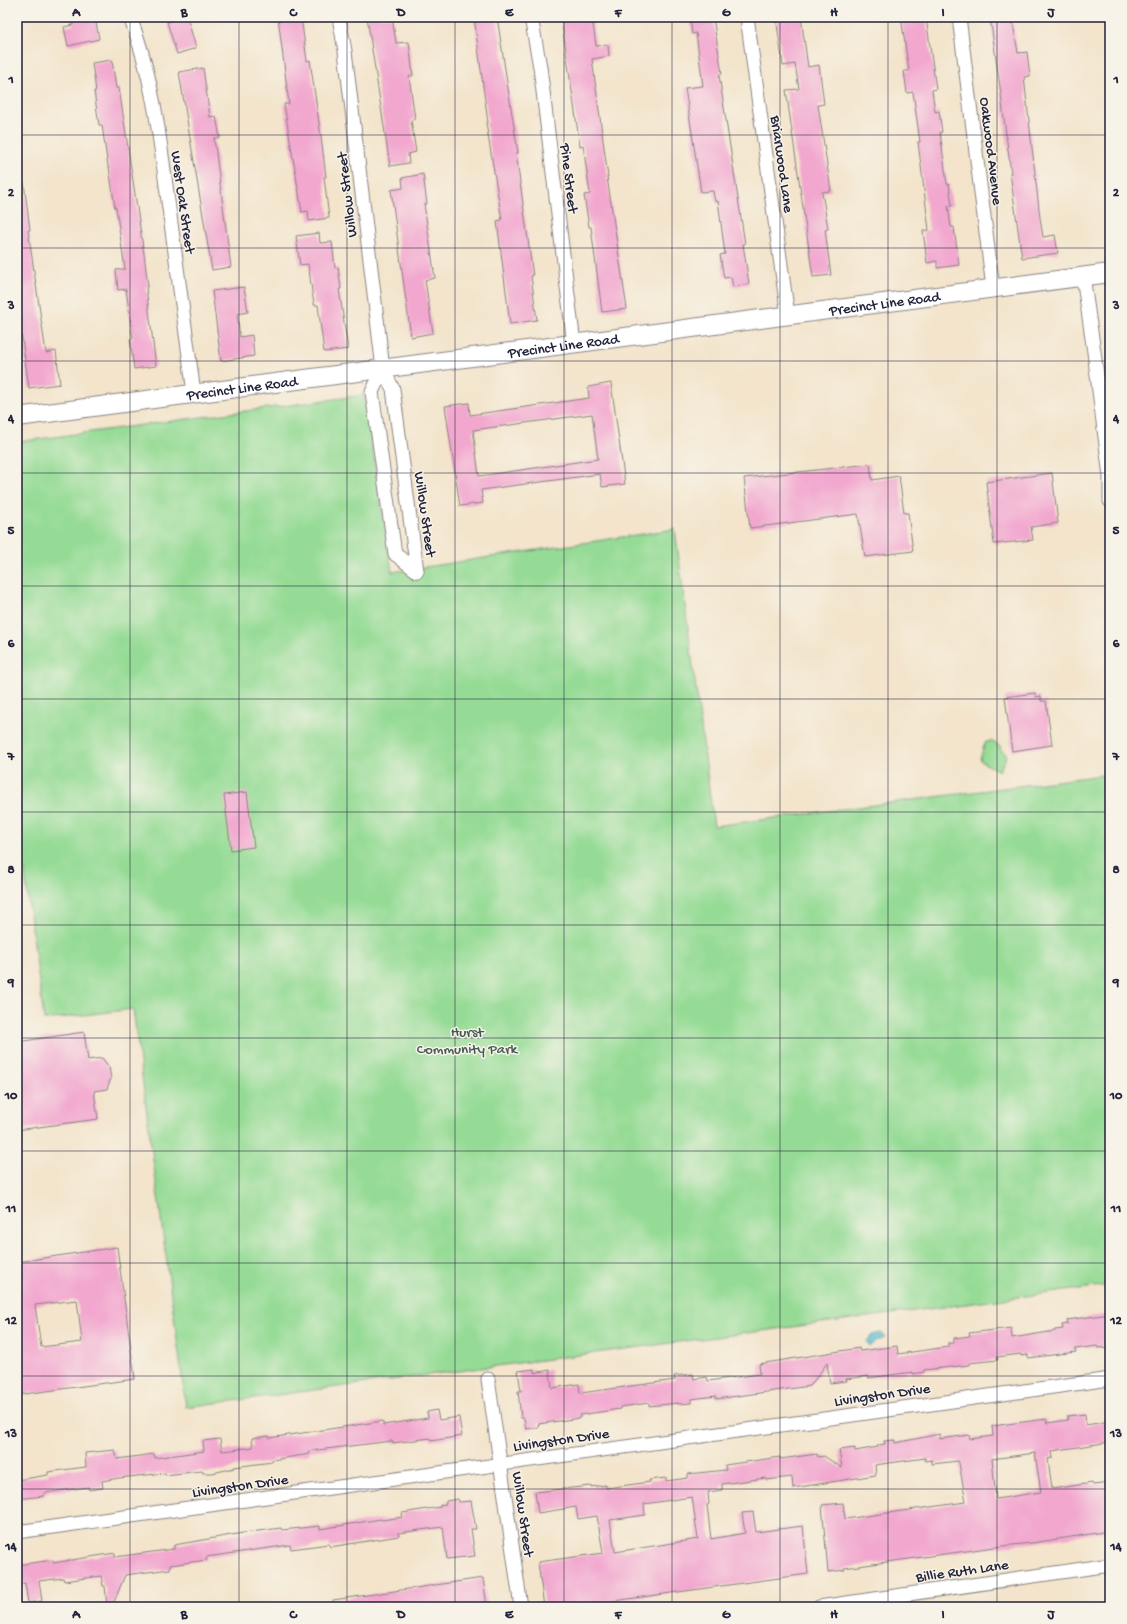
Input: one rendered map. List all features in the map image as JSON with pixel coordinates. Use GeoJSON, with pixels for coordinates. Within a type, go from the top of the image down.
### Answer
{"type":"FeatureCollection","features":[{"type":"Feature","properties":{"kind":"main road","name":"Precinct Line Road"},"geometry":{"type":"LineString","coordinates":[[17,417],[1110,273]]}},
{"type":"Feature","properties":{"kind":"street","name":"West Oak Street"},"geometry":{"type":"LineString","coordinates":[[130,17],[144,60],[153,100],[194,393]]}},
{"type":"Feature","properties":{"kind":"street","name":"Willow Street"},"geometry":{"type":"LineString","coordinates":[[339,17],[383,369],[393,389],[417,571],[395,554],[372,392],[383,369]]}},
{"type":"Feature","properties":{"kind":"street","name":"Pine Street"},"geometry":{"type":"LineString","coordinates":[[531,17],[540,67],[574,344]]}},
{"type":"Feature","properties":{"kind":"street","name":"Briarwood Lane"},"geometry":{"type":"LineString","coordinates":[[747,17],[788,316]]}},
{"type":"Feature","properties":{"kind":"street","name":"Oakwood Avenue"},"geometry":{"type":"LineString","coordinates":[[959,17],[993,288]]}},
{"type":"Feature","properties":{"kind":"street"},"geometry":{"type":"LineString","coordinates":[[1083,276],[1110,476],[1110,501]]}},
{"type":"Feature","properties":{"kind":"street","name":"Willow Street"},"geometry":{"type":"LineString","coordinates":[[488,1379],[521,1607]]}},
{"type":"Feature","properties":{"kind":"street","name":"Livingston Drive"},"geometry":{"type":"LineString","coordinates":[[17,1532],[1110,1379]]}},
{"type":"Feature","properties":{"kind":"street","name":"Billie Ruth Lane"},"geometry":{"type":"LineString","coordinates":[[819,1607],[1110,1565]]}},
{"type":"Feature","properties":{"kind":"green space","name":"Hurst Community Park"},"geometry":{"type":"Polygon","coordinates":[[[364,395],[392,572],[675,529],[714,826],[1110,774],[1110,1285],[186,1407],[133,1009],[44,1020],[17,815],[17,442],[364,395]]]}},
{"type":"Feature","properties":{"kind":"green space"},"geometry":{"type":"Polygon","coordinates":[[[991,741],[1000,746],[1001,750],[1007,755],[999,771],[982,762],[980,758],[984,745],[986,742],[991,741]]]}},
{"type":"Feature","properties":{"kind":"water"},"geometry":{"type":"Polygon","coordinates":[[[879,1333],[883,1334],[885,1337],[869,1346],[867,1342],[873,1335],[879,1333]]]}},
{"type":"Feature","properties":{"kind":"building"},"geometry":{"type":"Polygon","coordinates":[[[72,17],[95,17],[99,39],[68,46],[64,27],[73,25],[72,17]]]}},
{"type":"Feature","properties":{"kind":"building"},"geometry":{"type":"Polygon","coordinates":[[[187,17],[196,48],[177,54],[167,22],[187,17]]]}},
{"type":"Feature","properties":{"kind":"building"},"geometry":{"type":"Polygon","coordinates":[[[278,17],[301,17],[307,61],[310,60],[321,137],[329,218],[309,221],[308,211],[302,212],[284,104],[289,104],[278,17]]]}},
{"type":"Feature","properties":{"kind":"building"},"geometry":{"type":"Polygon","coordinates":[[[367,17],[392,17],[396,43],[409,42],[413,76],[409,76],[415,119],[411,120],[416,152],[408,154],[409,163],[390,166],[367,17]]]}},
{"type":"Feature","properties":{"kind":"building"},"geometry":{"type":"Polygon","coordinates":[[[474,17],[497,17],[518,153],[516,153],[533,276],[531,276],[537,320],[510,324],[497,221],[502,220],[486,123],[488,123],[474,17]]]}},
{"type":"Feature","properties":{"kind":"building"},"geometry":{"type":"Polygon","coordinates":[[[561,17],[592,17],[596,46],[608,45],[609,56],[592,59],[607,177],[627,309],[602,312],[591,227],[589,227],[584,195],[590,194],[583,145],[580,146],[561,17]]]}},
{"type":"Feature","properties":{"kind":"building"},"geometry":{"type":"Polygon","coordinates":[[[690,17],[713,17],[722,74],[719,75],[745,244],[743,244],[749,284],[733,287],[731,277],[724,278],[720,255],[725,254],[718,201],[715,202],[713,191],[701,192],[685,88],[703,86],[696,33],[692,34],[690,17]]]}},
{"type":"Feature","properties":{"kind":"building"},"geometry":{"type":"Polygon","coordinates":[[[776,17],[801,17],[808,67],[819,65],[824,104],[818,105],[831,191],[822,192],[828,229],[825,230],[831,275],[813,277],[786,90],[799,89],[795,64],[783,66],[776,17]]]}},
{"type":"Feature","properties":{"kind":"building"},"geometry":{"type":"Polygon","coordinates":[[[901,17],[926,17],[936,89],[932,90],[935,112],[939,111],[942,132],[940,132],[947,184],[949,184],[952,206],[948,206],[951,227],[954,227],[959,265],[937,268],[937,261],[927,263],[923,231],[929,230],[918,142],[920,142],[913,92],[907,93],[904,71],[909,71],[901,17]]]}},
{"type":"Feature","properties":{"kind":"building"},"geometry":{"type":"Polygon","coordinates":[[[990,17],[1012,17],[1018,53],[1027,52],[1030,76],[1024,77],[1040,218],[1043,237],[1055,235],[1058,253],[1022,258],[990,17]]]}},
{"type":"Feature","properties":{"kind":"building"},"geometry":{"type":"Polygon","coordinates":[[[112,60],[116,88],[119,88],[144,254],[148,286],[146,287],[156,366],[134,369],[130,339],[133,339],[126,289],[118,290],[116,270],[125,269],[102,125],[99,125],[92,63],[112,60]]]}},
{"type":"Feature","properties":{"kind":"building"},"geometry":{"type":"Polygon","coordinates":[[[203,68],[210,117],[216,116],[220,138],[214,138],[231,267],[212,270],[179,72],[203,68]]]}},
{"type":"Feature","properties":{"kind":"building"},"geometry":{"type":"Polygon","coordinates":[[[423,174],[427,204],[424,204],[435,278],[425,280],[433,333],[411,337],[391,190],[403,188],[402,178],[423,174]]]}},
{"type":"Feature","properties":{"kind":"building"},"geometry":{"type":"Polygon","coordinates":[[[24,183],[30,230],[28,230],[46,353],[56,351],[60,384],[29,388],[20,324],[22,323],[17,288],[17,184],[24,183]]]}},
{"type":"Feature","properties":{"kind":"building"},"geometry":{"type":"Polygon","coordinates":[[[319,233],[320,243],[332,242],[335,268],[338,267],[341,289],[339,289],[348,349],[324,352],[318,305],[314,305],[308,264],[300,265],[296,236],[319,233]]]}},
{"type":"Feature","properties":{"kind":"building"},"geometry":{"type":"Polygon","coordinates":[[[244,287],[248,312],[237,314],[240,337],[252,335],[254,356],[221,361],[212,291],[244,287]]]}},
{"type":"Feature","properties":{"kind":"building"},"geometry":{"type":"Polygon","coordinates":[[[611,383],[625,484],[602,487],[600,474],[481,490],[483,503],[460,506],[445,406],[469,403],[470,415],[589,398],[588,387],[611,383]],[[592,414],[473,430],[479,476],[598,459],[592,414]]]}},
{"type":"Feature","properties":{"kind":"building"},"geometry":{"type":"Polygon","coordinates":[[[870,464],[872,480],[899,476],[904,513],[908,513],[913,551],[865,557],[858,514],[750,528],[744,478],[870,464]]]}},
{"type":"Feature","properties":{"kind":"building"},"geometry":{"type":"Polygon","coordinates":[[[1052,473],[1058,523],[1031,527],[1033,540],[994,544],[986,482],[1052,473]]]}},
{"type":"Feature","properties":{"kind":"building"},"geometry":{"type":"Polygon","coordinates":[[[1035,693],[1036,697],[1041,696],[1041,701],[1046,701],[1052,745],[1012,751],[1005,697],[1035,693]]]}},
{"type":"Feature","properties":{"kind":"building"},"geometry":{"type":"Polygon","coordinates":[[[247,792],[254,847],[231,850],[224,795],[247,792]]]}},
{"type":"Feature","properties":{"kind":"building"},"geometry":{"type":"Polygon","coordinates":[[[84,1032],[88,1060],[102,1058],[109,1067],[111,1078],[107,1089],[94,1091],[98,1119],[17,1130],[17,1042],[84,1032]]]}},
{"type":"Feature","properties":{"kind":"building"},"geometry":{"type":"Polygon","coordinates":[[[117,1247],[135,1379],[17,1395],[17,1262],[117,1247]],[[77,1300],[35,1305],[41,1347],[82,1342],[77,1300]]]}},
{"type":"Feature","properties":{"kind":"building"},"geometry":{"type":"Polygon","coordinates":[[[1110,1314],[1110,1347],[1098,1348],[1097,1346],[1075,1349],[1076,1352],[1028,1358],[1028,1355],[1021,1356],[1021,1354],[997,1357],[998,1360],[924,1370],[924,1372],[913,1374],[913,1372],[868,1378],[868,1376],[830,1383],[827,1363],[810,1386],[716,1399],[716,1396],[691,1399],[691,1403],[649,1406],[649,1403],[620,1407],[620,1409],[580,1415],[580,1418],[538,1424],[539,1427],[526,1429],[524,1418],[521,1418],[518,1391],[521,1391],[518,1371],[534,1369],[534,1373],[550,1370],[552,1388],[579,1384],[580,1393],[675,1380],[674,1376],[693,1374],[694,1379],[707,1377],[708,1381],[760,1374],[759,1364],[859,1348],[860,1351],[897,1346],[898,1354],[948,1347],[948,1343],[954,1343],[954,1338],[970,1336],[969,1333],[1011,1328],[1012,1338],[1063,1329],[1062,1325],[1068,1324],[1067,1320],[1110,1314]]]}},
{"type":"Feature","properties":{"kind":"building"},"geometry":{"type":"Polygon","coordinates":[[[437,1410],[439,1420],[459,1417],[462,1436],[431,1441],[430,1438],[393,1443],[392,1441],[309,1451],[310,1454],[272,1460],[272,1462],[234,1467],[212,1473],[203,1473],[202,1471],[119,1478],[102,1481],[103,1488],[89,1490],[88,1487],[44,1493],[44,1496],[17,1499],[17,1480],[48,1475],[48,1472],[86,1467],[85,1453],[115,1450],[117,1459],[154,1454],[155,1458],[204,1451],[203,1441],[220,1439],[222,1451],[232,1450],[253,1447],[252,1438],[269,1436],[269,1438],[383,1421],[383,1425],[428,1418],[427,1412],[437,1410]]]}},
{"type":"Feature","properties":{"kind":"building"},"geometry":{"type":"Polygon","coordinates":[[[1085,1414],[1086,1425],[1110,1421],[1110,1442],[1052,1451],[1053,1458],[1048,1459],[1052,1489],[1092,1483],[1093,1485],[1110,1483],[1110,1531],[844,1568],[845,1570],[828,1572],[822,1505],[843,1503],[845,1519],[966,1502],[958,1461],[932,1464],[932,1460],[925,1461],[925,1458],[875,1465],[876,1475],[793,1488],[792,1477],[766,1480],[766,1478],[722,1484],[722,1490],[708,1492],[709,1504],[707,1505],[711,1539],[745,1533],[742,1513],[753,1512],[756,1532],[803,1526],[808,1574],[570,1607],[544,1607],[538,1562],[603,1553],[597,1516],[578,1519],[576,1507],[538,1513],[535,1492],[606,1485],[606,1488],[650,1482],[649,1480],[666,1478],[666,1481],[688,1478],[688,1474],[726,1470],[725,1465],[780,1457],[780,1459],[817,1454],[818,1457],[824,1456],[842,1468],[839,1450],[855,1448],[855,1451],[878,1447],[878,1445],[885,1444],[884,1441],[895,1440],[895,1443],[940,1434],[940,1439],[969,1435],[970,1439],[993,1436],[992,1426],[1046,1419],[1047,1423],[1068,1420],[1067,1416],[1085,1414]],[[1035,1453],[992,1459],[996,1499],[1041,1492],[1035,1453]],[[692,1497],[644,1504],[645,1515],[610,1520],[615,1552],[698,1539],[692,1497]]]}},
{"type":"Feature","properties":{"kind":"building"},"geometry":{"type":"Polygon","coordinates":[[[458,1499],[459,1502],[471,1501],[476,1529],[471,1529],[475,1556],[447,1559],[443,1527],[398,1533],[399,1536],[330,1547],[329,1544],[291,1549],[290,1545],[206,1557],[207,1560],[170,1565],[170,1569],[125,1575],[112,1607],[107,1607],[105,1586],[103,1586],[101,1576],[64,1581],[63,1578],[39,1581],[42,1601],[28,1603],[25,1583],[17,1584],[17,1565],[53,1560],[53,1563],[115,1553],[115,1557],[174,1549],[174,1545],[243,1533],[281,1528],[282,1530],[320,1526],[320,1529],[403,1517],[402,1513],[440,1507],[440,1505],[446,1504],[446,1501],[458,1499]]]}},
{"type":"Feature","properties":{"kind":"building"},"geometry":{"type":"Polygon","coordinates":[[[483,1578],[487,1607],[333,1607],[333,1600],[483,1578]]]}}]}
